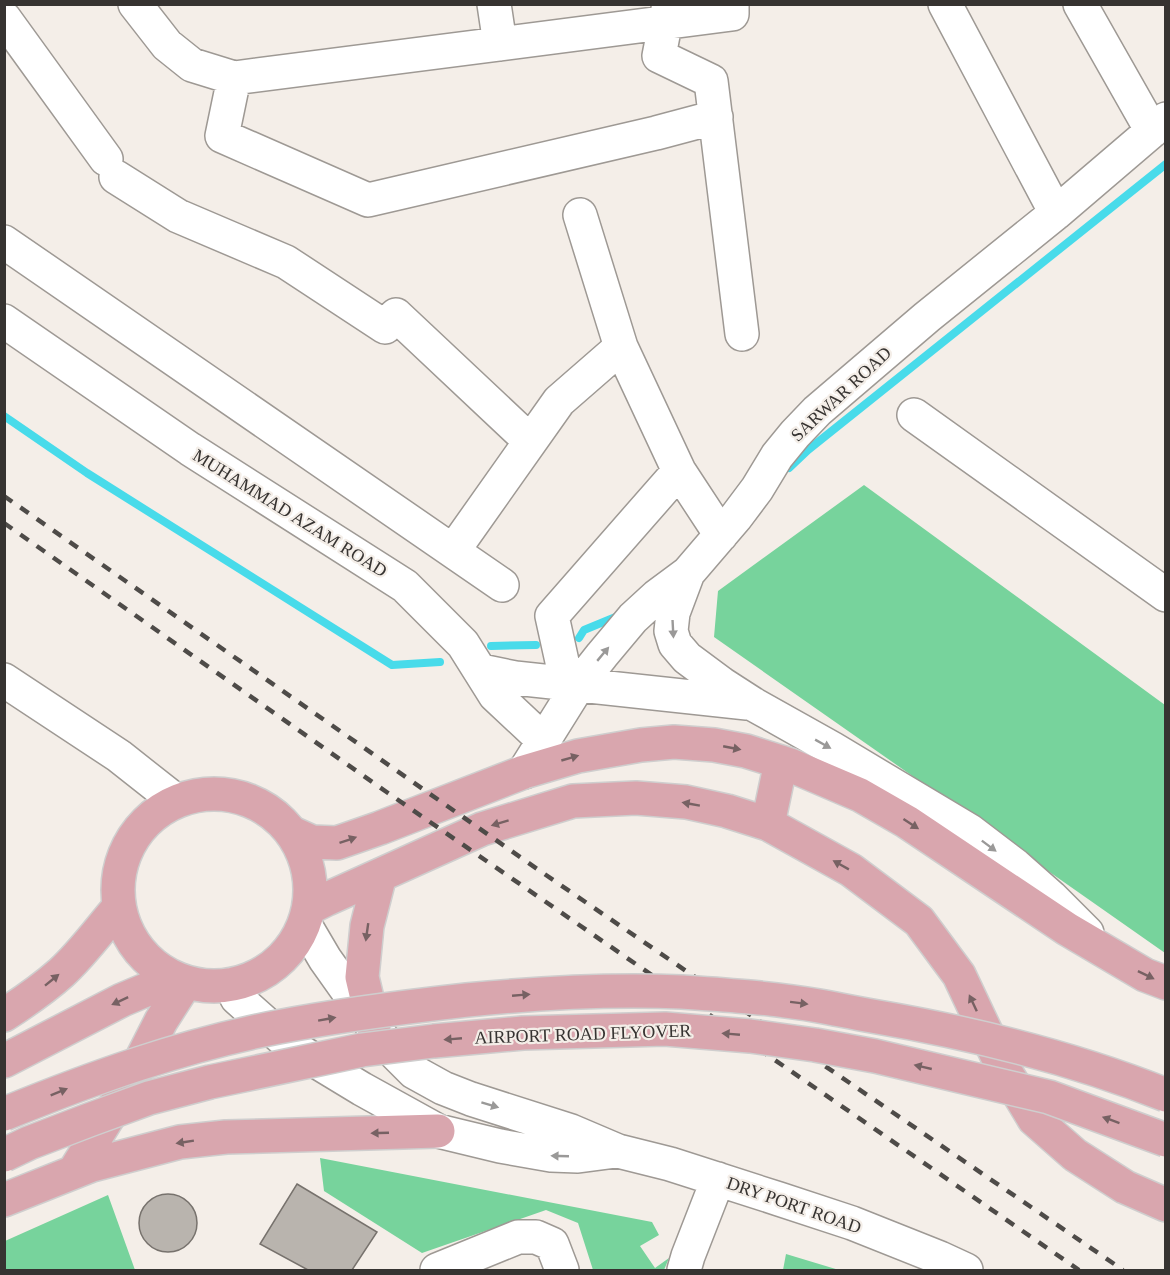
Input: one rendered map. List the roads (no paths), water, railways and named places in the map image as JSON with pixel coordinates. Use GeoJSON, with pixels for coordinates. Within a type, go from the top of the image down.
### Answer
{"type":"FeatureCollection","features":[{"type":"Feature","properties":{"kind":"main road"},"geometry":{"type":"LineString","coordinates":[[292,833],[312,842],[337,843],[524,772],[578,756],[674,742],[724,747],[781,762],[860,795],[907,822],[1067,929],[1145,975],[1166,984]]}},
{"type":"Feature","properties":{"kind":"main road"},"geometry":{"type":"LineString","coordinates":[[768,824],[781,762]]}},
{"type":"Feature","properties":{"kind":"main road"},"geometry":{"type":"LineString","coordinates":[[180,980],[148,961],[129,936],[119,907],[118,874],[128,844],[149,818],[176,801],[207,793],[240,796],[269,810],[292,833],[305,856],[310,882],[307,917]]}},
{"type":"Feature","properties":{"kind":"main road"},"geometry":{"type":"LineString","coordinates":[[4,1061],[122,1000],[180,980],[231,985],[262,974],[288,953],[307,917],[327,899],[482,829],[573,801],[636,798],[686,802],[727,811],[768,824],[850,870],[919,921],[959,975],[1001,1064],[1034,1119],[1075,1155],[1125,1187],[1166,1205]]}},
{"type":"Feature","properties":{"kind":"main road"},"geometry":{"type":"LineString","coordinates":[[375,1028],[362,977],[367,926],[380,875]]}},
{"type":"Feature","properties":{"kind":"main road"},"geometry":{"type":"LineString","coordinates":[[4,1015],[61,973],[86,948],[119,907]]}},
{"type":"Feature","properties":{"kind":"main road"},"geometry":{"type":"LineString","coordinates":[[74,1172],[131,1080],[180,980]]}},
{"type":"Feature","properties":{"kind":"main road"},"geometry":{"type":"LineString","coordinates":[[4,1114],[119,1070],[275,1027],[437,1003],[528,994],[613,990],[682,992],[756,998],[816,1005],[916,1023],[993,1039],[1078,1064],[1166,1095]]}},
{"type":"Feature","properties":{"kind":"main road","name":"AIRPORT ROAD FLYOVER"},"geometry":{"type":"LineString","coordinates":[[4,1155],[29,1143],[149,1098],[210,1082],[362,1050],[523,1033],[665,1029],[750,1036],[875,1056],[1049,1097],[1166,1140]]}},
{"type":"Feature","properties":{"kind":"main road"},"geometry":{"type":"LineString","coordinates":[[4,1200],[92,1165],[180,1142],[226,1137],[438,1131]]}},
{"type":"Feature","properties":{"kind":"main road"},"geometry":{"type":"LineString","coordinates":[[1125,1187],[1166,1190]]}},
{"type":"Feature","properties":{"kind":"street"},"geometry":{"type":"LineString","coordinates":[[135,4],[167,45],[192,65],[234,78],[500,44],[667,13],[732,14],[732,4]]}},
{"type":"Feature","properties":{"kind":"street"},"geometry":{"type":"LineString","coordinates":[[494,4],[500,44]]}},
{"type":"Feature","properties":{"kind":"street"},"geometry":{"type":"LineString","coordinates":[[945,4],[1056,213]]}},
{"type":"Feature","properties":{"kind":"street"},"geometry":{"type":"LineString","coordinates":[[1080,4],[1159,125]]}},
{"type":"Feature","properties":{"kind":"street"},"geometry":{"type":"LineString","coordinates":[[667,13],[659,56],[711,81],[742,334]]}},
{"type":"Feature","properties":{"kind":"street"},"geometry":{"type":"LineString","coordinates":[[4,18],[111,168],[178,216],[286,262],[385,327],[396,315],[530,441]]}},
{"type":"Feature","properties":{"kind":"street"},"geometry":{"type":"LineString","coordinates":[[234,78],[222,136],[368,200],[716,117]]}},
{"type":"Feature","properties":{"kind":"street","name":"SARWAR ROAD"},"geometry":{"type":"LineString","coordinates":[[524,772],[579,684],[633,618],[657,596],[688,573],[721,536],[757,489],[777,456],[817,411],[1159,125]]}},
{"type":"Feature","properties":{"kind":"street"},"geometry":{"type":"LineString","coordinates":[[580,215],[621,347],[680,471],[721,536]]}},
{"type":"Feature","properties":{"kind":"street"},"geometry":{"type":"LineString","coordinates":[[4,242],[502,585]]}},
{"type":"Feature","properties":{"kind":"street","name":"MUHAMMAD AZAM ROAD"},"geometry":{"type":"LineString","coordinates":[[4,321],[190,449],[405,586],[463,644],[495,695],[543,740]]}},
{"type":"Feature","properties":{"kind":"street"},"geometry":{"type":"LineString","coordinates":[[453,550],[560,401],[621,347]]}},
{"type":"Feature","properties":{"kind":"street"},"geometry":{"type":"LineString","coordinates":[[914,415],[1166,595]]}},
{"type":"Feature","properties":{"kind":"street"},"geometry":{"type":"LineString","coordinates":[[579,684],[563,666],[552,616],[680,471]]}},
{"type":"Feature","properties":{"kind":"street"},"geometry":{"type":"LineString","coordinates":[[688,573],[673,613],[671,631],[675,644],[687,658],[753,704],[970,831],[1016,866],[1110,955]]}},
{"type":"Feature","properties":{"kind":"street"},"geometry":{"type":"LineString","coordinates":[[481,671],[515,678],[753,704]]}},
{"type":"Feature","properties":{"kind":"street"},"geometry":{"type":"LineString","coordinates":[[4,680],[119,756],[176,801]]}},
{"type":"Feature","properties":{"kind":"street"},"geometry":{"type":"LineString","coordinates":[[307,917],[326,959],[375,1028],[414,1072],[443,1088],[471,1099],[571,1131],[618,1151]]}},
{"type":"Feature","properties":{"kind":"street"},"geometry":{"type":"LineString","coordinates":[[231,985],[237,998],[291,1046],[438,1131],[551,1155],[578,1156],[618,1151]]}},
{"type":"Feature","properties":{"kind":"street","name":"DRY PORT ROAD"},"geometry":{"type":"LineString","coordinates":[[618,1151],[670,1164],[852,1223],[966,1270]]}},
{"type":"Feature","properties":{"kind":"street"},"geometry":{"type":"LineString","coordinates":[[684,1270],[718,1179]]}},
{"type":"Feature","properties":{"kind":"street"},"geometry":{"type":"LineString","coordinates":[[437,1270],[518,1237],[536,1237],[552,1244],[562,1270]]}},
{"type":"Feature","properties":{"kind":"waterway"},"geometry":{"type":"LineString","coordinates":[[789,468],[808,450],[1166,164]]}},
{"type":"Feature","properties":{"kind":"waterway"},"geometry":{"type":"LineString","coordinates":[[4,416],[87,473],[392,665],[440,662]]}},
{"type":"Feature","properties":{"kind":"waterway"},"geometry":{"type":"LineString","coordinates":[[579,638],[584,630],[618,616]]}},
{"type":"Feature","properties":{"kind":"waterway"},"geometry":{"type":"LineString","coordinates":[[491,646],[536,645]]}},
{"type":"Feature","properties":{"kind":"railway"},"geometry":{"type":"LineString","coordinates":[[4,496],[543,873],[1123,1270]]}},
{"type":"Feature","properties":{"kind":"railway"},"geometry":{"type":"LineString","coordinates":[[4,523],[388,793],[1079,1270]]}}]}
